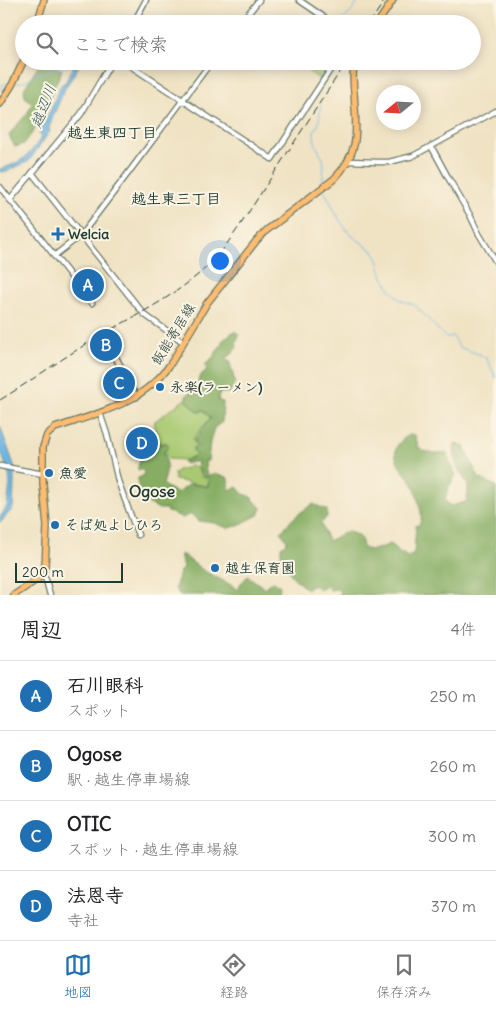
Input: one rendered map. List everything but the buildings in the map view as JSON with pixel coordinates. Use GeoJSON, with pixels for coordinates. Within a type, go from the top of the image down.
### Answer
{"type":"FeatureCollection","features":[{"type":"Feature","properties":{"kind":"main road"},"geometry":{"type":"LineString","coordinates":[[40,15],[44,0]]}},
{"type":"Feature","properties":{"kind":"main road"},"geometry":{"type":"LineString","coordinates":[[383,15],[393,0]]}},
{"type":"Feature","properties":{"kind":"main road"},"geometry":{"type":"LineString","coordinates":[[0,104],[19,70]]}},
{"type":"Feature","properties":{"kind":"main road","name":"飯能寄居線"},"geometry":{"type":"LineString","coordinates":[[42,574],[45,566],[47,539],[43,474],[44,441],[55,428],[100,413],[136,397],[150,387],[164,373],[207,303],[257,240],[342,171],[349,161],[356,138],[354,70]]}},
{"type":"Feature","properties":{"kind":"main road"},"geometry":{"type":"LineString","coordinates":[[112,350],[136,397]]}},
{"type":"Feature","properties":{"kind":"main road"},"geometry":{"type":"LineString","coordinates":[[14,595],[38,579],[42,574]]}},
{"type":"Feature","properties":{"kind":"street"},"geometry":{"type":"LineString","coordinates":[[138,15],[146,0]]}},
{"type":"Feature","properties":{"kind":"street"},"geometry":{"type":"LineString","coordinates":[[247,15],[259,0]]}},
{"type":"Feature","properties":{"kind":"street"},"geometry":{"type":"LineString","coordinates":[[298,0],[320,15]]}},
{"type":"Feature","properties":{"kind":"street"},"geometry":{"type":"LineString","coordinates":[[8,198],[32,173],[81,114],[107,70]]}},
{"type":"Feature","properties":{"kind":"street"},"geometry":{"type":"LineString","coordinates":[[136,70],[272,159],[330,70]]}},
{"type":"Feature","properties":{"kind":"street"},"geometry":{"type":"LineString","coordinates":[[54,256],[81,234],[205,70]]}},
{"type":"Feature","properties":{"kind":"street"},"geometry":{"type":"LineString","coordinates":[[349,161],[389,162],[413,156],[496,111]]}},
{"type":"Feature","properties":{"kind":"street"},"geometry":{"type":"LineString","coordinates":[[431,146],[496,262]]}},
{"type":"Feature","properties":{"kind":"street"},"geometry":{"type":"LineString","coordinates":[[32,173],[145,315],[183,342]]}},
{"type":"Feature","properties":{"kind":"street"},"geometry":{"type":"LineString","coordinates":[[0,187],[92,304]]}},
{"type":"Feature","properties":{"kind":"street"},"geometry":{"type":"LineString","coordinates":[[100,413],[118,481],[138,535]]}},
{"type":"Feature","properties":{"kind":"street"},"geometry":{"type":"LineString","coordinates":[[0,466],[43,474]]}},
{"type":"Feature","properties":{"kind":"street"},"geometry":{"type":"LineString","coordinates":[[42,574],[46,580],[50,595]]}},
{"type":"Feature","properties":{"kind":"green space"},"geometry":{"type":"Polygon","coordinates":[[[36,70],[62,70],[37,126],[24,144],[15,147],[9,136],[28,112],[32,103],[25,97],[24,89],[36,70]]]}},
{"type":"Feature","properties":{"kind":"green space"},"geometry":{"type":"Polygon","coordinates":[[[306,70],[326,70],[319,79],[306,70]]]}},
{"type":"Feature","properties":{"kind":"green space"},"geometry":{"type":"Polygon","coordinates":[[[235,331],[239,335],[236,343],[237,347],[225,359],[230,363],[235,382],[230,392],[221,392],[218,398],[219,401],[223,402],[222,422],[214,428],[208,461],[205,461],[206,473],[209,476],[215,474],[227,477],[229,490],[237,487],[243,494],[250,496],[261,508],[260,514],[237,526],[228,528],[214,523],[199,521],[192,515],[183,518],[175,516],[167,512],[166,509],[159,509],[148,503],[148,500],[138,486],[138,478],[143,476],[144,472],[138,470],[141,458],[149,450],[151,433],[154,434],[160,445],[166,443],[169,446],[163,453],[167,468],[163,484],[166,487],[177,493],[190,484],[208,487],[209,479],[200,472],[197,461],[185,464],[183,461],[196,455],[193,449],[198,446],[194,440],[211,418],[203,409],[200,412],[197,411],[186,399],[186,396],[207,369],[205,365],[214,356],[222,341],[235,331]]]}},
{"type":"Feature","properties":{"kind":"green space"},"geometry":{"type":"Polygon","coordinates":[[[185,399],[199,413],[203,410],[210,418],[193,439],[196,446],[192,448],[196,455],[185,460],[168,459],[164,453],[169,446],[166,442],[160,444],[157,439],[154,427],[155,421],[185,399]]]}},
{"type":"Feature","properties":{"kind":"green space"},"geometry":{"type":"Polygon","coordinates":[[[415,435],[418,446],[422,451],[446,453],[456,475],[448,488],[445,500],[451,506],[466,502],[468,495],[466,481],[455,462],[455,444],[464,446],[479,478],[496,486],[496,595],[340,595],[340,591],[337,589],[330,590],[327,586],[319,589],[314,585],[307,589],[293,576],[282,560],[281,547],[286,544],[287,540],[281,533],[291,520],[313,504],[327,510],[327,517],[321,523],[328,541],[348,531],[360,538],[363,548],[373,550],[390,544],[408,557],[414,554],[416,525],[418,526],[420,522],[421,513],[411,480],[403,471],[396,454],[397,446],[404,438],[415,435]]]}},
{"type":"Feature","properties":{"kind":"green space"},"geometry":{"type":"Polygon","coordinates":[[[190,466],[197,467],[201,476],[209,479],[207,486],[175,480],[174,473],[190,466]]]}},
{"type":"Feature","properties":{"kind":"green space"},"geometry":{"type":"Polygon","coordinates":[[[180,554],[204,571],[237,590],[248,576],[264,588],[272,581],[280,586],[279,595],[180,595],[175,589],[180,571],[183,569],[180,554]]]}},
{"type":"Feature","properties":{"kind":"water"},"geometry":{"type":"Polygon","coordinates":[[[72,70],[76,70],[64,90],[50,124],[50,131],[29,161],[7,171],[0,172],[0,169],[24,158],[41,138],[39,134],[59,88],[65,83],[72,70]]]}},
{"type":"Feature","properties":{"kind":"water"},"geometry":{"type":"Polygon","coordinates":[[[0,426],[14,465],[14,481],[13,508],[0,523],[0,517],[7,507],[10,484],[0,448],[0,426]]]}},
{"type":"Feature","properties":{"kind":"waterway"},"geometry":{"type":"LineString","coordinates":[[348,15],[359,0]]}},
{"type":"Feature","properties":{"kind":"waterway"},"geometry":{"type":"LineString","coordinates":[[15,83],[52,70]]}},
{"type":"Feature","properties":{"kind":"waterway"},"geometry":{"type":"LineString","coordinates":[[0,86],[11,83]]}},
{"type":"Feature","properties":{"kind":"waterway"},"geometry":{"type":"LineString","coordinates":[[0,89],[5,88]]}},
{"type":"Feature","properties":{"kind":"waterway"},"geometry":{"type":"LineString","coordinates":[[321,105],[319,123],[314,132],[314,139],[324,162],[323,186]]}},
{"type":"Feature","properties":{"kind":"waterway"},"geometry":{"type":"LineString","coordinates":[[324,190],[346,229],[373,251],[377,257],[383,277],[399,299],[415,305],[446,338],[453,336],[459,347],[487,359],[496,378]]}},
{"type":"Feature","properties":{"kind":"railway"},"geometry":{"type":"LineString","coordinates":[[375,15],[385,0]]}},
{"type":"Feature","properties":{"kind":"railway"},"geometry":{"type":"LineString","coordinates":[[0,400],[81,347],[177,291],[208,266],[239,227],[341,70]]}},
{"type":"Feature","properties":{"kind":"place","name":"Welcia"},"geometry":{"type":"Point","coordinates":[58,234]}},
{"type":"Feature","properties":{"kind":"place","name":"石川眼科"},"geometry":{"type":"Point","coordinates":[88,285]}},
{"type":"Feature","properties":{"kind":"place","name":"Ogose"},"geometry":{"type":"Point","coordinates":[106,345]}},
{"type":"Feature","properties":{"kind":"place","name":"OTIC"},"geometry":{"type":"Point","coordinates":[119,383]}},
{"type":"Feature","properties":{"kind":"place","name":"永楽(ラーメン)"},"geometry":{"type":"Point","coordinates":[160,387]}},
{"type":"Feature","properties":{"kind":"place","name":"法恩寺"},"geometry":{"type":"Point","coordinates":[142,443]}},
{"type":"Feature","properties":{"kind":"place","name":"魚愛"},"geometry":{"type":"Point","coordinates":[49,473]}},
{"type":"Feature","properties":{"kind":"place","name":"そば処よしひろ"},"geometry":{"type":"Point","coordinates":[55,525]}},
{"type":"Feature","properties":{"kind":"place","name":"越生保育園"},"geometry":{"type":"Point","coordinates":[215,568]}},
{"type":"Feature","properties":{"kind":"district","name":"越生東四丁目"},"geometry":{"type":"Point","coordinates":[112,132]}},
{"type":"Feature","properties":{"kind":"district","name":"越生東三丁目"},"geometry":{"type":"Point","coordinates":[176,198]}},
{"type":"Feature","properties":{"kind":"district","name":"Ogose"},"geometry":{"type":"Point","coordinates":[152,491]}},
{"type":"Feature","properties":{"kind":"water label","name":"越辺川"},"geometry":{"type":"Point","coordinates":[43,106]}}]}
